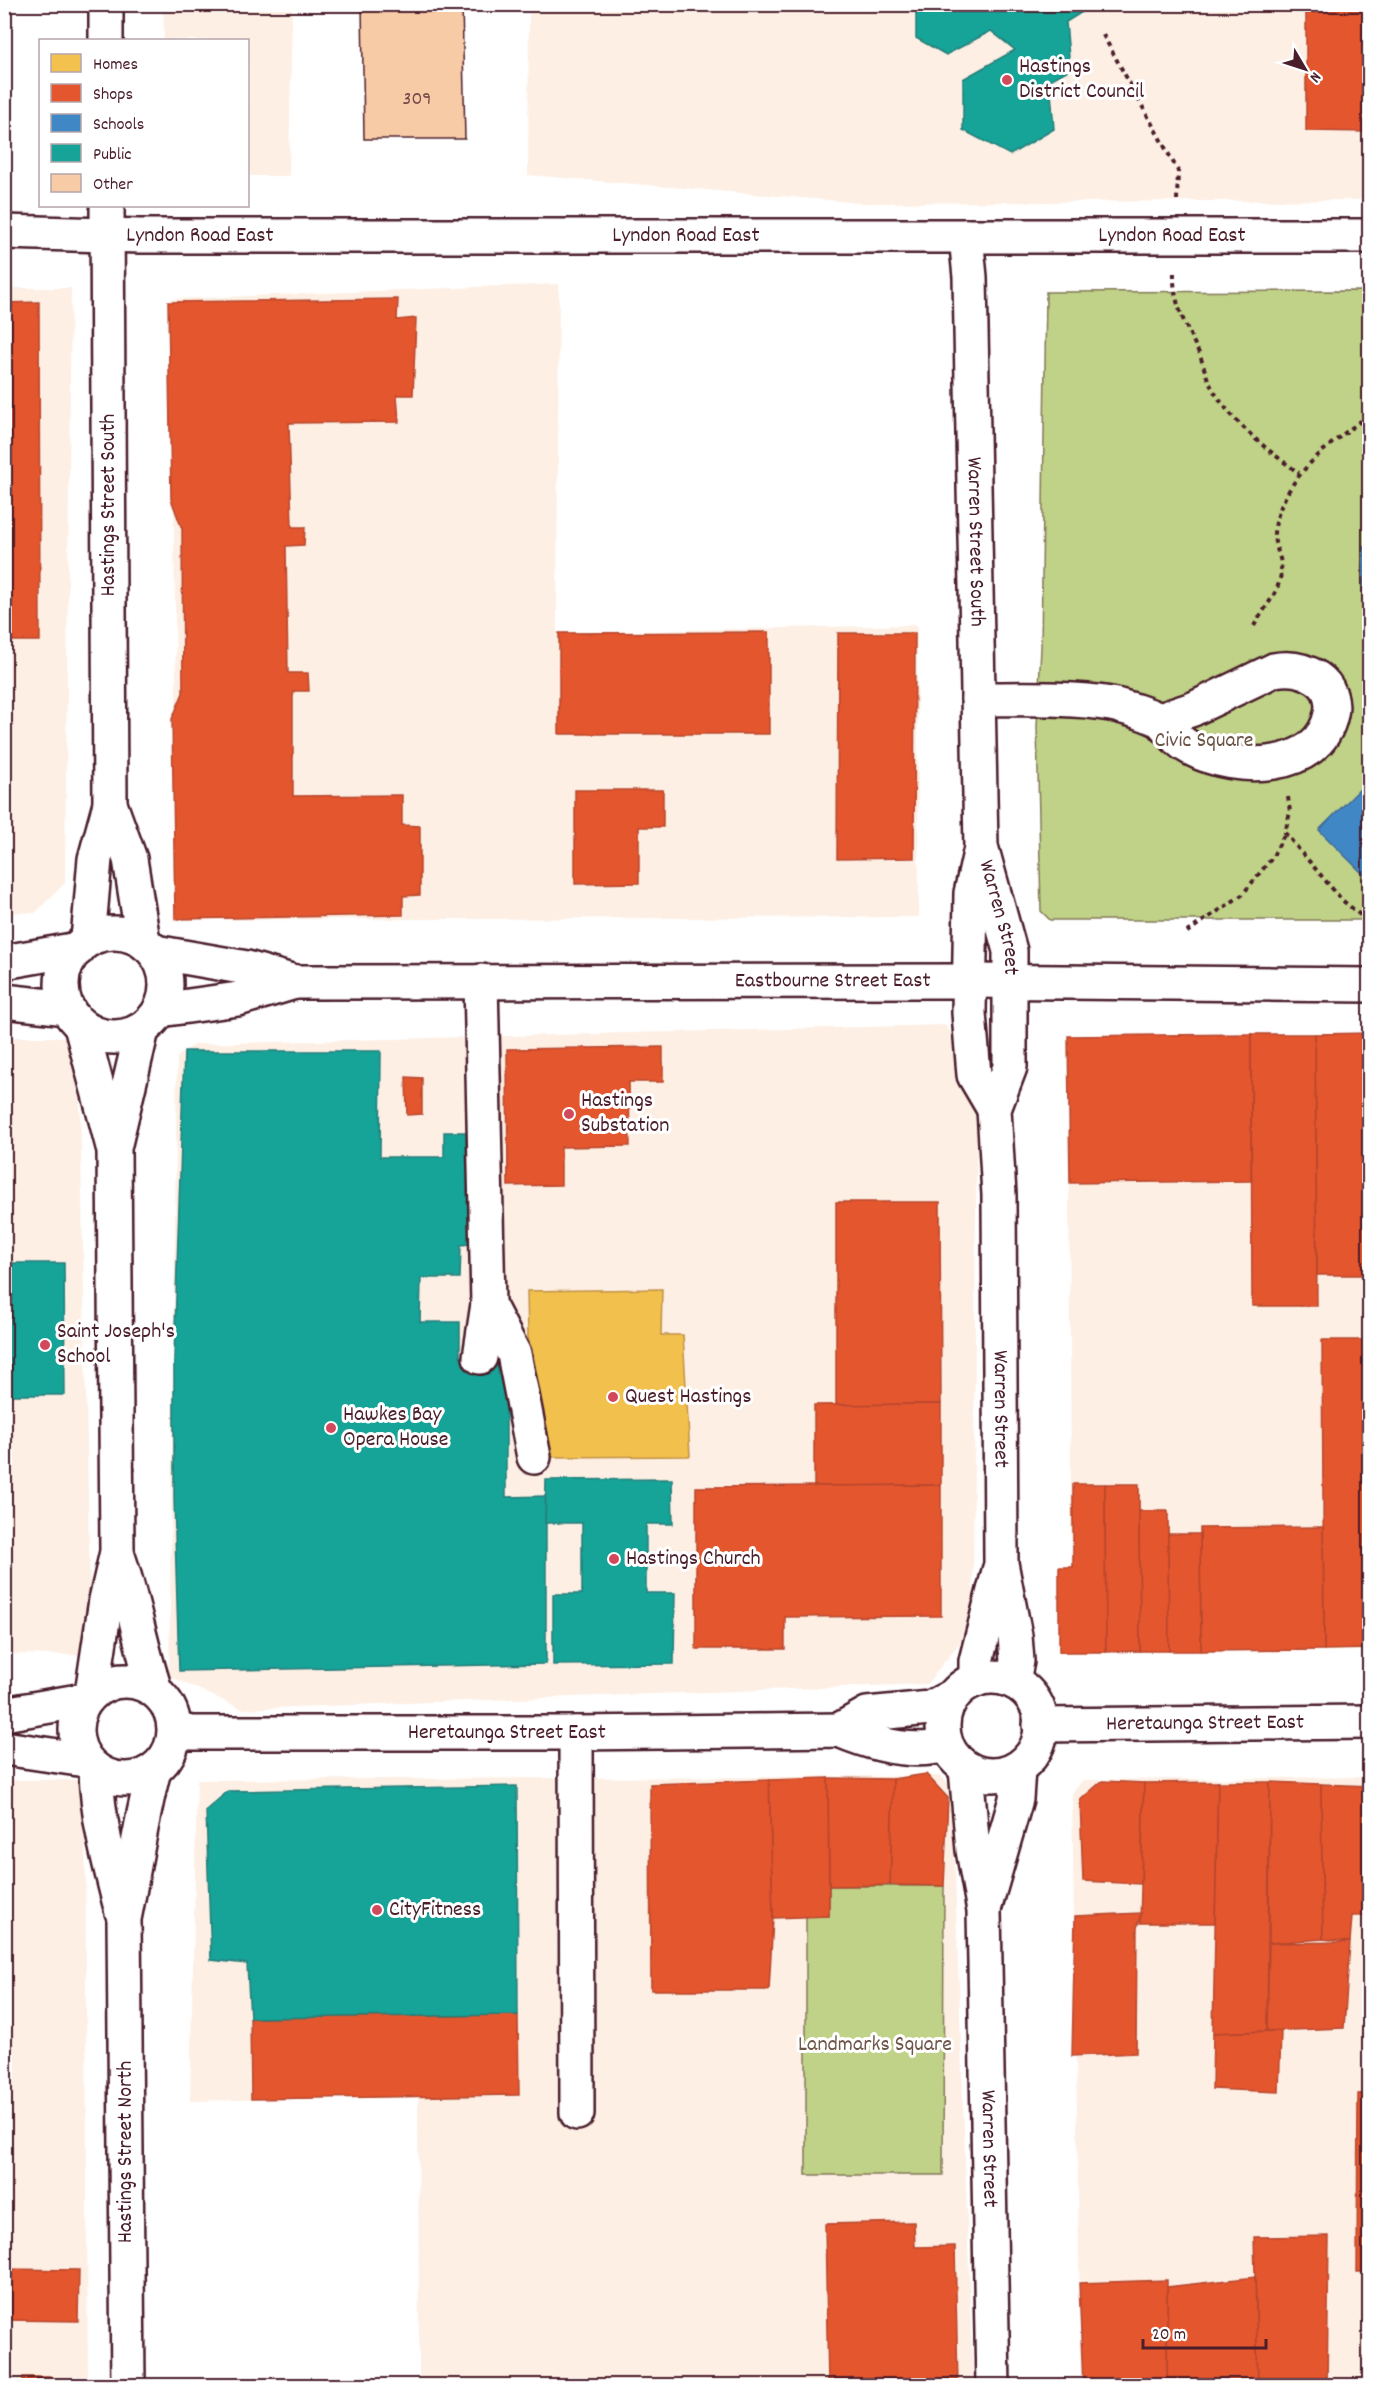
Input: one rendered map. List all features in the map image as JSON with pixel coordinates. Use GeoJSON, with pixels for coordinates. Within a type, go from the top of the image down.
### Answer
{"type":"FeatureCollection","features":[{"type":"Feature","properties":{"kind":"street"},"geometry":{"type":"LineString","coordinates":[[106,4],[106,39]]}},
{"type":"Feature","properties":{"kind":"street","name":"Lyndon Road East"},"geometry":{"type":"LineString","coordinates":[[4,232],[108,220],[966,236],[1370,236]]}},
{"type":"Feature","properties":{"kind":"street","name":"Hastings Street South"},"geometry":{"type":"LineString","coordinates":[[83,944],[95,859],[111,804],[108,220]]}},
{"type":"Feature","properties":{"kind":"street","name":"Warren Street South"},"geometry":{"type":"LineString","coordinates":[[966,236],[970,287],[981,848]]}},
{"type":"Feature","properties":{"kind":"street"},"geometry":{"type":"LineString","coordinates":[[978,699],[1111,704],[1160,720],[1173,737],[1193,750],[1237,762],[1271,763],[1302,755],[1312,748],[1327,725],[1332,703],[1329,691],[1321,680],[1298,669],[1286,668],[1274,670],[1193,709],[1160,720]]}},
{"type":"Feature","properties":{"kind":"street","name":"Hastings Street South"},"geometry":{"type":"LineString","coordinates":[[111,804],[130,859],[149,947]]}},
{"type":"Feature","properties":{"kind":"street","name":"Warren Street"},"geometry":{"type":"LineString","coordinates":[[981,848],[971,893],[969,981],[974,1075],[994,1109]]}},
{"type":"Feature","properties":{"kind":"street","name":"Warren Street"},"geometry":{"type":"LineString","coordinates":[[981,848],[1010,951],[1010,1067],[994,1109],[999,1195],[1001,1563],[1015,1636],[1017,1661],[1013,1681]]}},
{"type":"Feature","properties":{"kind":"street"},"geometry":{"type":"LineString","coordinates":[[4,962],[83,944],[106,934],[125,934],[149,947],[164,969],[166,990],[151,1020],[114,1148],[117,1552],[88,1697],[77,1718],[75,1734],[90,1765]]}},
{"type":"Feature","properties":{"kind":"street"},"geometry":{"type":"LineString","coordinates":[[83,944],[64,972],[62,986],[74,1017],[114,1148]]}},
{"type":"Feature","properties":{"kind":"street","name":"Eastbourne Street East"},"geometry":{"type":"LineString","coordinates":[[149,947],[295,982],[969,981],[1370,985]]}},
{"type":"Feature","properties":{"kind":"street"},"geometry":{"type":"LineString","coordinates":[[480,1357],[488,1304],[481,981]]}},
{"type":"Feature","properties":{"kind":"street","name":"Eastbourne Street East"},"geometry":{"type":"LineString","coordinates":[[151,1020],[238,999],[295,982]]}},
{"type":"Feature","properties":{"kind":"street"},"geometry":{"type":"LineString","coordinates":[[4,1001],[74,1017],[92,1032],[111,1037],[129,1035],[151,1020]]}},
{"type":"Feature","properties":{"kind":"street"},"geometry":{"type":"LineString","coordinates":[[488,1304],[514,1354],[534,1457]]}},
{"type":"Feature","properties":{"kind":"street"},"geometry":{"type":"LineString","coordinates":[[4,1748],[90,1765],[109,1777],[125,1779],[140,1778],[165,1760],[172,1746],[175,1730],[165,1701],[154,1690],[145,1662],[132,1594],[117,1552]]}},
{"type":"Feature","properties":{"kind":"street","name":"Warren Street"},"geometry":{"type":"LineString","coordinates":[[964,1688],[976,1661],[1001,1563]]}},
{"type":"Feature","properties":{"kind":"street"},"geometry":{"type":"LineString","coordinates":[[995,1677],[1013,1681],[1025,1689],[1036,1705],[1040,1725],[1038,1745],[1029,1760],[1018,1768],[1001,1775],[983,1775],[956,1757],[942,1727],[945,1711],[964,1688],[995,1677]]}},
{"type":"Feature","properties":{"kind":"street"},"geometry":{"type":"LineString","coordinates":[[4,1714],[88,1697],[121,1680],[154,1690]]}},
{"type":"Feature","properties":{"kind":"street","name":"Heretaunga Street East"},"geometry":{"type":"LineString","coordinates":[[839,1730],[867,1714],[930,1708],[964,1688]]}},
{"type":"Feature","properties":{"kind":"street","name":"Heretaunga Street East"},"geometry":{"type":"LineString","coordinates":[[1040,1725],[1370,1722]]}},
{"type":"Feature","properties":{"kind":"street","name":"Heretaunga Street East"},"geometry":{"type":"LineString","coordinates":[[175,1730],[192,1733],[576,1733],[839,1730],[868,1742],[927,1750],[956,1757]]}},
{"type":"Feature","properties":{"kind":"street"},"geometry":{"type":"LineString","coordinates":[[576,1733],[576,2113]]}},
{"type":"Feature","properties":{"kind":"street","name":"Warren Street"},"geometry":{"type":"LineString","coordinates":[[956,1757],[984,1911],[993,2385]]}},
{"type":"Feature","properties":{"kind":"street","name":"Hastings Street North"},"geometry":{"type":"LineString","coordinates":[[90,1765],[108,1860],[124,1919]]}},
{"type":"Feature","properties":{"kind":"street","name":"Warren Street"},"geometry":{"type":"LineString","coordinates":[[984,1911],[1016,1799],[1018,1768]]}},
{"type":"Feature","properties":{"kind":"street","name":"Hastings Street North"},"geometry":{"type":"LineString","coordinates":[[128,2385],[124,1919],[138,1854],[145,1804],[154,1770]]}},
{"type":"Feature","properties":{"kind":"path"},"geometry":{"type":"LineString","coordinates":[[1103,35],[1178,171],[1173,292],[1179,312],[1201,357],[1210,383],[1260,445],[1299,473]]}},
{"type":"Feature","properties":{"kind":"path"},"geometry":{"type":"LineString","coordinates":[[1254,626],[1281,581],[1280,561],[1274,534],[1282,508],[1299,473],[1320,452],[1370,414]]}},
{"type":"Feature","properties":{"kind":"path"},"geometry":{"type":"LineString","coordinates":[[1187,932],[1242,895],[1272,858],[1285,833],[1290,812],[1287,787]]}},
{"type":"Feature","properties":{"kind":"path"},"geometry":{"type":"LineString","coordinates":[[1285,833],[1342,900],[1370,923]]}},
{"type":"Feature","properties":{"kind":"shaded area"},"geometry":{"type":"Polygon","coordinates":[[[163,5],[292,5],[289,176],[249,176],[249,39],[164,39],[163,5]]]}},
{"type":"Feature","properties":{"kind":"shaded area"},"geometry":{"type":"Polygon","coordinates":[[[529,5],[1369,5],[1369,200],[861,203],[528,175],[529,5]]]}},
{"type":"Feature","properties":{"kind":"shaded area"},"geometry":{"type":"Polygon","coordinates":[[[559,284],[557,633],[917,625],[919,917],[179,920],[171,299],[559,284]]]}},
{"type":"Feature","properties":{"kind":"shaded area"},"geometry":{"type":"Polygon","coordinates":[[[5,288],[71,288],[65,883],[35,913],[5,912],[5,288]]]}},
{"type":"Feature","properties":{"kind":"shaded area"},"geometry":{"type":"Polygon","coordinates":[[[945,1025],[977,1072],[973,1604],[965,1636],[927,1684],[242,1709],[169,1676],[177,1057],[195,1044],[945,1025]]]}},
{"type":"Feature","properties":{"kind":"shaded area"},"geometry":{"type":"Polygon","coordinates":[[[1369,1034],[1369,1651],[1072,1652],[1068,1036],[1369,1034]]]}},
{"type":"Feature","properties":{"kind":"shaded area","name":"Saint Joseph's School"},"geometry":{"type":"Polygon","coordinates":[[[5,1037],[64,1037],[79,1050],[91,1640],[79,1655],[5,1654],[5,1037]]]}},
{"type":"Feature","properties":{"kind":"shaded area"},"geometry":{"type":"Polygon","coordinates":[[[941,1776],[952,1788],[973,2385],[419,2385],[418,2096],[190,2101],[197,1780],[941,1776]]]}},
{"type":"Feature","properties":{"kind":"shaded area"},"geometry":{"type":"Polygon","coordinates":[[[1369,1777],[1369,2385],[1081,2385],[1072,1793],[1083,1780],[1369,1777]]]}},
{"type":"Feature","properties":{"kind":"shaded area"},"geometry":{"type":"Polygon","coordinates":[[[4,1780],[85,1780],[88,2385],[5,2385],[4,1780]]]}},
{"type":"Feature","properties":{"kind":"green space","name":"Civic Square"},"geometry":{"type":"Polygon","coordinates":[[[1369,291],[1369,920],[1050,920],[1041,911],[1037,726],[1041,648],[1046,292],[1369,291]]]}},
{"type":"Feature","properties":{"kind":"green space","name":"Landmarks Square"},"geometry":{"type":"Polygon","coordinates":[[[829,1886],[944,1886],[943,2175],[806,2175],[806,1916],[829,1916],[829,1886]]]}},
{"type":"Feature","properties":{"kind":"building: Homes","name":"Quest Hastings"},"geometry":{"type":"Polygon","coordinates":[[[662,1289],[661,1335],[683,1335],[690,1456],[549,1457],[528,1337],[527,1291],[662,1289]]]}},
{"type":"Feature","properties":{"kind":"building: Shops"},"geometry":{"type":"Polygon","coordinates":[[[1306,4],[1370,4],[1370,146],[1369,132],[1306,131],[1306,4]]]}},
{"type":"Feature","properties":{"kind":"building: Shops"},"geometry":{"type":"Polygon","coordinates":[[[398,299],[397,320],[416,318],[413,395],[397,395],[399,422],[289,423],[292,527],[305,527],[304,545],[286,546],[288,673],[308,673],[309,691],[294,691],[293,697],[293,796],[402,795],[402,825],[420,826],[420,895],[403,896],[403,915],[175,919],[172,719],[183,693],[182,529],[171,499],[168,302],[398,299]]]}},
{"type":"Feature","properties":{"kind":"building: Shops"},"geometry":{"type":"Polygon","coordinates":[[[39,302],[40,641],[4,641],[4,303],[39,302]]]}},
{"type":"Feature","properties":{"kind":"building: Shops"},"geometry":{"type":"Polygon","coordinates":[[[769,632],[769,734],[559,734],[559,633],[769,632]]]}},
{"type":"Feature","properties":{"kind":"building: Shops"},"geometry":{"type":"Polygon","coordinates":[[[838,633],[915,633],[914,858],[837,859],[838,633]]]}},
{"type":"Feature","properties":{"kind":"building: Shops"},"geometry":{"type":"Polygon","coordinates":[[[575,790],[663,790],[663,827],[639,827],[639,883],[575,884],[575,790]]]}},
{"type":"Feature","properties":{"kind":"building: Shops"},"geometry":{"type":"Polygon","coordinates":[[[1370,1033],[1370,1275],[1317,1275],[1315,1034],[1370,1033]]]}},
{"type":"Feature","properties":{"kind":"building: Shops"},"geometry":{"type":"Polygon","coordinates":[[[1251,1034],[1315,1034],[1317,1306],[1252,1306],[1251,1034]]]}},
{"type":"Feature","properties":{"kind":"building: Shops"},"geometry":{"type":"Polygon","coordinates":[[[1251,1034],[1251,1181],[1070,1183],[1068,1036],[1251,1034]]]}},
{"type":"Feature","properties":{"kind":"building: Shops","name":"Hastings Substation"},"geometry":{"type":"Polygon","coordinates":[[[663,1047],[663,1082],[629,1082],[630,1146],[561,1147],[561,1185],[508,1186],[507,1049],[663,1047]]]}},
{"type":"Feature","properties":{"kind":"building: Shops"},"geometry":{"type":"Polygon","coordinates":[[[406,1077],[422,1078],[422,1114],[407,1115],[406,1077]]]}},
{"type":"Feature","properties":{"kind":"building: Shops"},"geometry":{"type":"Polygon","coordinates":[[[836,1202],[940,1202],[941,1404],[836,1405],[836,1202]]]}},
{"type":"Feature","properties":{"kind":"building: Shops"},"geometry":{"type":"Polygon","coordinates":[[[1322,1340],[1370,1340],[1370,1649],[1324,1650],[1322,1340]]]}},
{"type":"Feature","properties":{"kind":"building: Shops"},"geometry":{"type":"Polygon","coordinates":[[[941,1404],[941,1485],[814,1486],[814,1405],[941,1404]]]}},
{"type":"Feature","properties":{"kind":"building: Shops"},"geometry":{"type":"Polygon","coordinates":[[[1073,1484],[1105,1484],[1106,1652],[1059,1652],[1059,1567],[1073,1567],[1073,1484]]]}},
{"type":"Feature","properties":{"kind":"building: Shops"},"geometry":{"type":"Polygon","coordinates":[[[1105,1484],[1139,1484],[1140,1651],[1106,1652],[1105,1484]]]}},
{"type":"Feature","properties":{"kind":"building: Shops"},"geometry":{"type":"Polygon","coordinates":[[[941,1485],[941,1616],[785,1617],[785,1649],[696,1649],[696,1487],[941,1485]]]}},
{"type":"Feature","properties":{"kind":"building: Shops"},"geometry":{"type":"Polygon","coordinates":[[[1139,1511],[1168,1511],[1169,1651],[1140,1651],[1139,1511]]]}},
{"type":"Feature","properties":{"kind":"building: Shops"},"geometry":{"type":"Polygon","coordinates":[[[1323,1527],[1324,1650],[1201,1651],[1200,1528],[1323,1527]]]}},
{"type":"Feature","properties":{"kind":"building: Shops"},"geometry":{"type":"Polygon","coordinates":[[[1168,1534],[1200,1534],[1201,1651],[1169,1651],[1168,1534]]]}},
{"type":"Feature","properties":{"kind":"building: Shops"},"geometry":{"type":"Polygon","coordinates":[[[926,1774],[948,1798],[944,1886],[890,1885],[893,1779],[926,1774]]]}},
{"type":"Feature","properties":{"kind":"building: Shops"},"geometry":{"type":"Polygon","coordinates":[[[828,1778],[893,1779],[890,1885],[829,1886],[828,1778]]]}},
{"type":"Feature","properties":{"kind":"building: Shops"},"geometry":{"type":"Polygon","coordinates":[[[828,1778],[829,1916],[773,1918],[769,1780],[828,1778]]]}},
{"type":"Feature","properties":{"kind":"building: Shops"},"geometry":{"type":"Polygon","coordinates":[[[769,1780],[773,1918],[769,1990],[651,1990],[650,1784],[769,1780]]]}},
{"type":"Feature","properties":{"kind":"building: Shops"},"geometry":{"type":"Polygon","coordinates":[[[1102,1781],[1144,1783],[1141,1884],[1083,1881],[1080,1800],[1102,1781]]]}},
{"type":"Feature","properties":{"kind":"building: Shops"},"geometry":{"type":"Polygon","coordinates":[[[1218,1782],[1215,1923],[1140,1923],[1144,1783],[1218,1782]]]}},
{"type":"Feature","properties":{"kind":"building: Shops"},"geometry":{"type":"Polygon","coordinates":[[[1218,1782],[1270,1782],[1267,2031],[1213,2033],[1218,1782]]]}},
{"type":"Feature","properties":{"kind":"building: Shops"},"geometry":{"type":"Polygon","coordinates":[[[1270,1782],[1321,1784],[1323,1939],[1269,1943],[1270,1782]]]}},
{"type":"Feature","properties":{"kind":"building: Shops"},"geometry":{"type":"Polygon","coordinates":[[[1321,1784],[1370,1786],[1370,1916],[1352,1916],[1350,1942],[1323,1939],[1321,1784]]]}},
{"type":"Feature","properties":{"kind":"building: Shops"},"geometry":{"type":"Polygon","coordinates":[[[1141,1913],[1137,1928],[1136,2053],[1072,2056],[1075,1916],[1141,1913]]]}},
{"type":"Feature","properties":{"kind":"building: Shops"},"geometry":{"type":"Polygon","coordinates":[[[1350,1942],[1344,2028],[1267,2031],[1269,1943],[1350,1942]]]}},
{"type":"Feature","properties":{"kind":"building: Shops"},"geometry":{"type":"Polygon","coordinates":[[[518,2015],[519,2095],[251,2099],[250,2018],[518,2015]]]}},
{"type":"Feature","properties":{"kind":"building: Shops"},"geometry":{"type":"Polygon","coordinates":[[[1281,2031],[1279,2092],[1212,2089],[1213,2033],[1281,2031]]]}},
{"type":"Feature","properties":{"kind":"building: Shops"},"geometry":{"type":"Polygon","coordinates":[[[1370,2093],[1370,2272],[1357,2272],[1358,2094],[1370,2093]]]}},
{"type":"Feature","properties":{"kind":"building: Shops"},"geometry":{"type":"Polygon","coordinates":[[[914,2222],[915,2247],[955,2246],[958,2386],[828,2386],[825,2224],[914,2222]]]}},
{"type":"Feature","properties":{"kind":"building: Shops"},"geometry":{"type":"Polygon","coordinates":[[[1329,2236],[1327,2386],[1258,2386],[1254,2237],[1329,2236]]]}},
{"type":"Feature","properties":{"kind":"building: Shops"},"geometry":{"type":"Polygon","coordinates":[[[4,2269],[79,2270],[78,2321],[4,2320],[4,2269]]]}},
{"type":"Feature","properties":{"kind":"building: Shops"},"geometry":{"type":"Polygon","coordinates":[[[1255,2277],[1258,2386],[1167,2386],[1167,2287],[1255,2277]]]}},
{"type":"Feature","properties":{"kind":"building: Shops"},"geometry":{"type":"Polygon","coordinates":[[[1167,2280],[1167,2386],[1083,2386],[1079,2283],[1167,2280]]]}},
{"type":"Feature","properties":{"kind":"building: Shops"},"geometry":{"type":"Polygon","coordinates":[[[23,2377],[51,2377],[51,2386],[23,2386],[23,2377]]]}},
{"type":"Feature","properties":{"kind":"building: Schools"},"geometry":{"type":"Polygon","coordinates":[[[1363,546],[1370,546],[1370,674],[1364,674],[1363,546]]]}},
{"type":"Feature","properties":{"kind":"building: Schools"},"geometry":{"type":"Polygon","coordinates":[[[1370,779],[1370,881],[1319,830],[1370,779]]]}},
{"type":"Feature","properties":{"kind":"building: Public","name":"Hastings District Council"},"geometry":{"type":"Polygon","coordinates":[[[916,4],[1095,4],[1066,22],[1070,69],[1050,80],[1054,129],[1010,155],[963,130],[963,79],[1015,50],[991,31],[946,55],[916,38],[916,4]]]}},
{"type":"Feature","properties":{"kind":"building: Public"},"geometry":{"type":"Polygon","coordinates":[[[184,1051],[381,1051],[380,1157],[444,1157],[444,1132],[470,1132],[470,1244],[461,1245],[460,1278],[421,1278],[420,1322],[460,1322],[460,1357],[506,1357],[506,1497],[546,1496],[546,1664],[179,1671],[174,1499],[174,1358],[184,1051]]]}},
{"type":"Feature","properties":{"kind":"building: Public"},"geometry":{"type":"Polygon","coordinates":[[[4,1263],[64,1263],[65,1395],[4,1395],[4,1263]]]}},
{"type":"Feature","properties":{"kind":"building: Public","name":"Hastings Church"},"geometry":{"type":"Polygon","coordinates":[[[672,1479],[673,1524],[646,1524],[646,1593],[675,1593],[674,1664],[553,1665],[553,1594],[582,1594],[582,1523],[545,1523],[546,1480],[672,1479]]]}},
{"type":"Feature","properties":{"kind":"building: Public"},"geometry":{"type":"Polygon","coordinates":[[[517,1786],[518,2015],[250,2018],[247,1964],[211,1960],[206,1810],[228,1791],[517,1786]]]}},
{"type":"Feature","properties":{"kind":"building: Other"},"geometry":{"type":"Polygon","coordinates":[[[362,4],[462,4],[465,139],[364,139],[362,4]]]}},
{"type":"Feature","properties":{"kind":"place","name":"Hastings District Council"},"geometry":{"type":"Point","coordinates":[1007,80]}},
{"type":"Feature","properties":{"kind":"place","name":"Hastings Substation"},"geometry":{"type":"Point","coordinates":[569,1114]}},
{"type":"Feature","properties":{"kind":"place","name":"Saint Joseph's School"},"geometry":{"type":"Point","coordinates":[45,1345]}},
{"type":"Feature","properties":{"kind":"place","name":"Quest Hastings"},"geometry":{"type":"Point","coordinates":[613,1397]}},
{"type":"Feature","properties":{"kind":"place","name":"Hawkes Bay Opera House"},"geometry":{"type":"Point","coordinates":[331,1428]}},
{"type":"Feature","properties":{"kind":"place","name":"Hastings Church"},"geometry":{"type":"Point","coordinates":[614,1559]}},
{"type":"Feature","properties":{"kind":"place","name":"CityFitness"},"geometry":{"type":"Point","coordinates":[377,1910]}}]}
